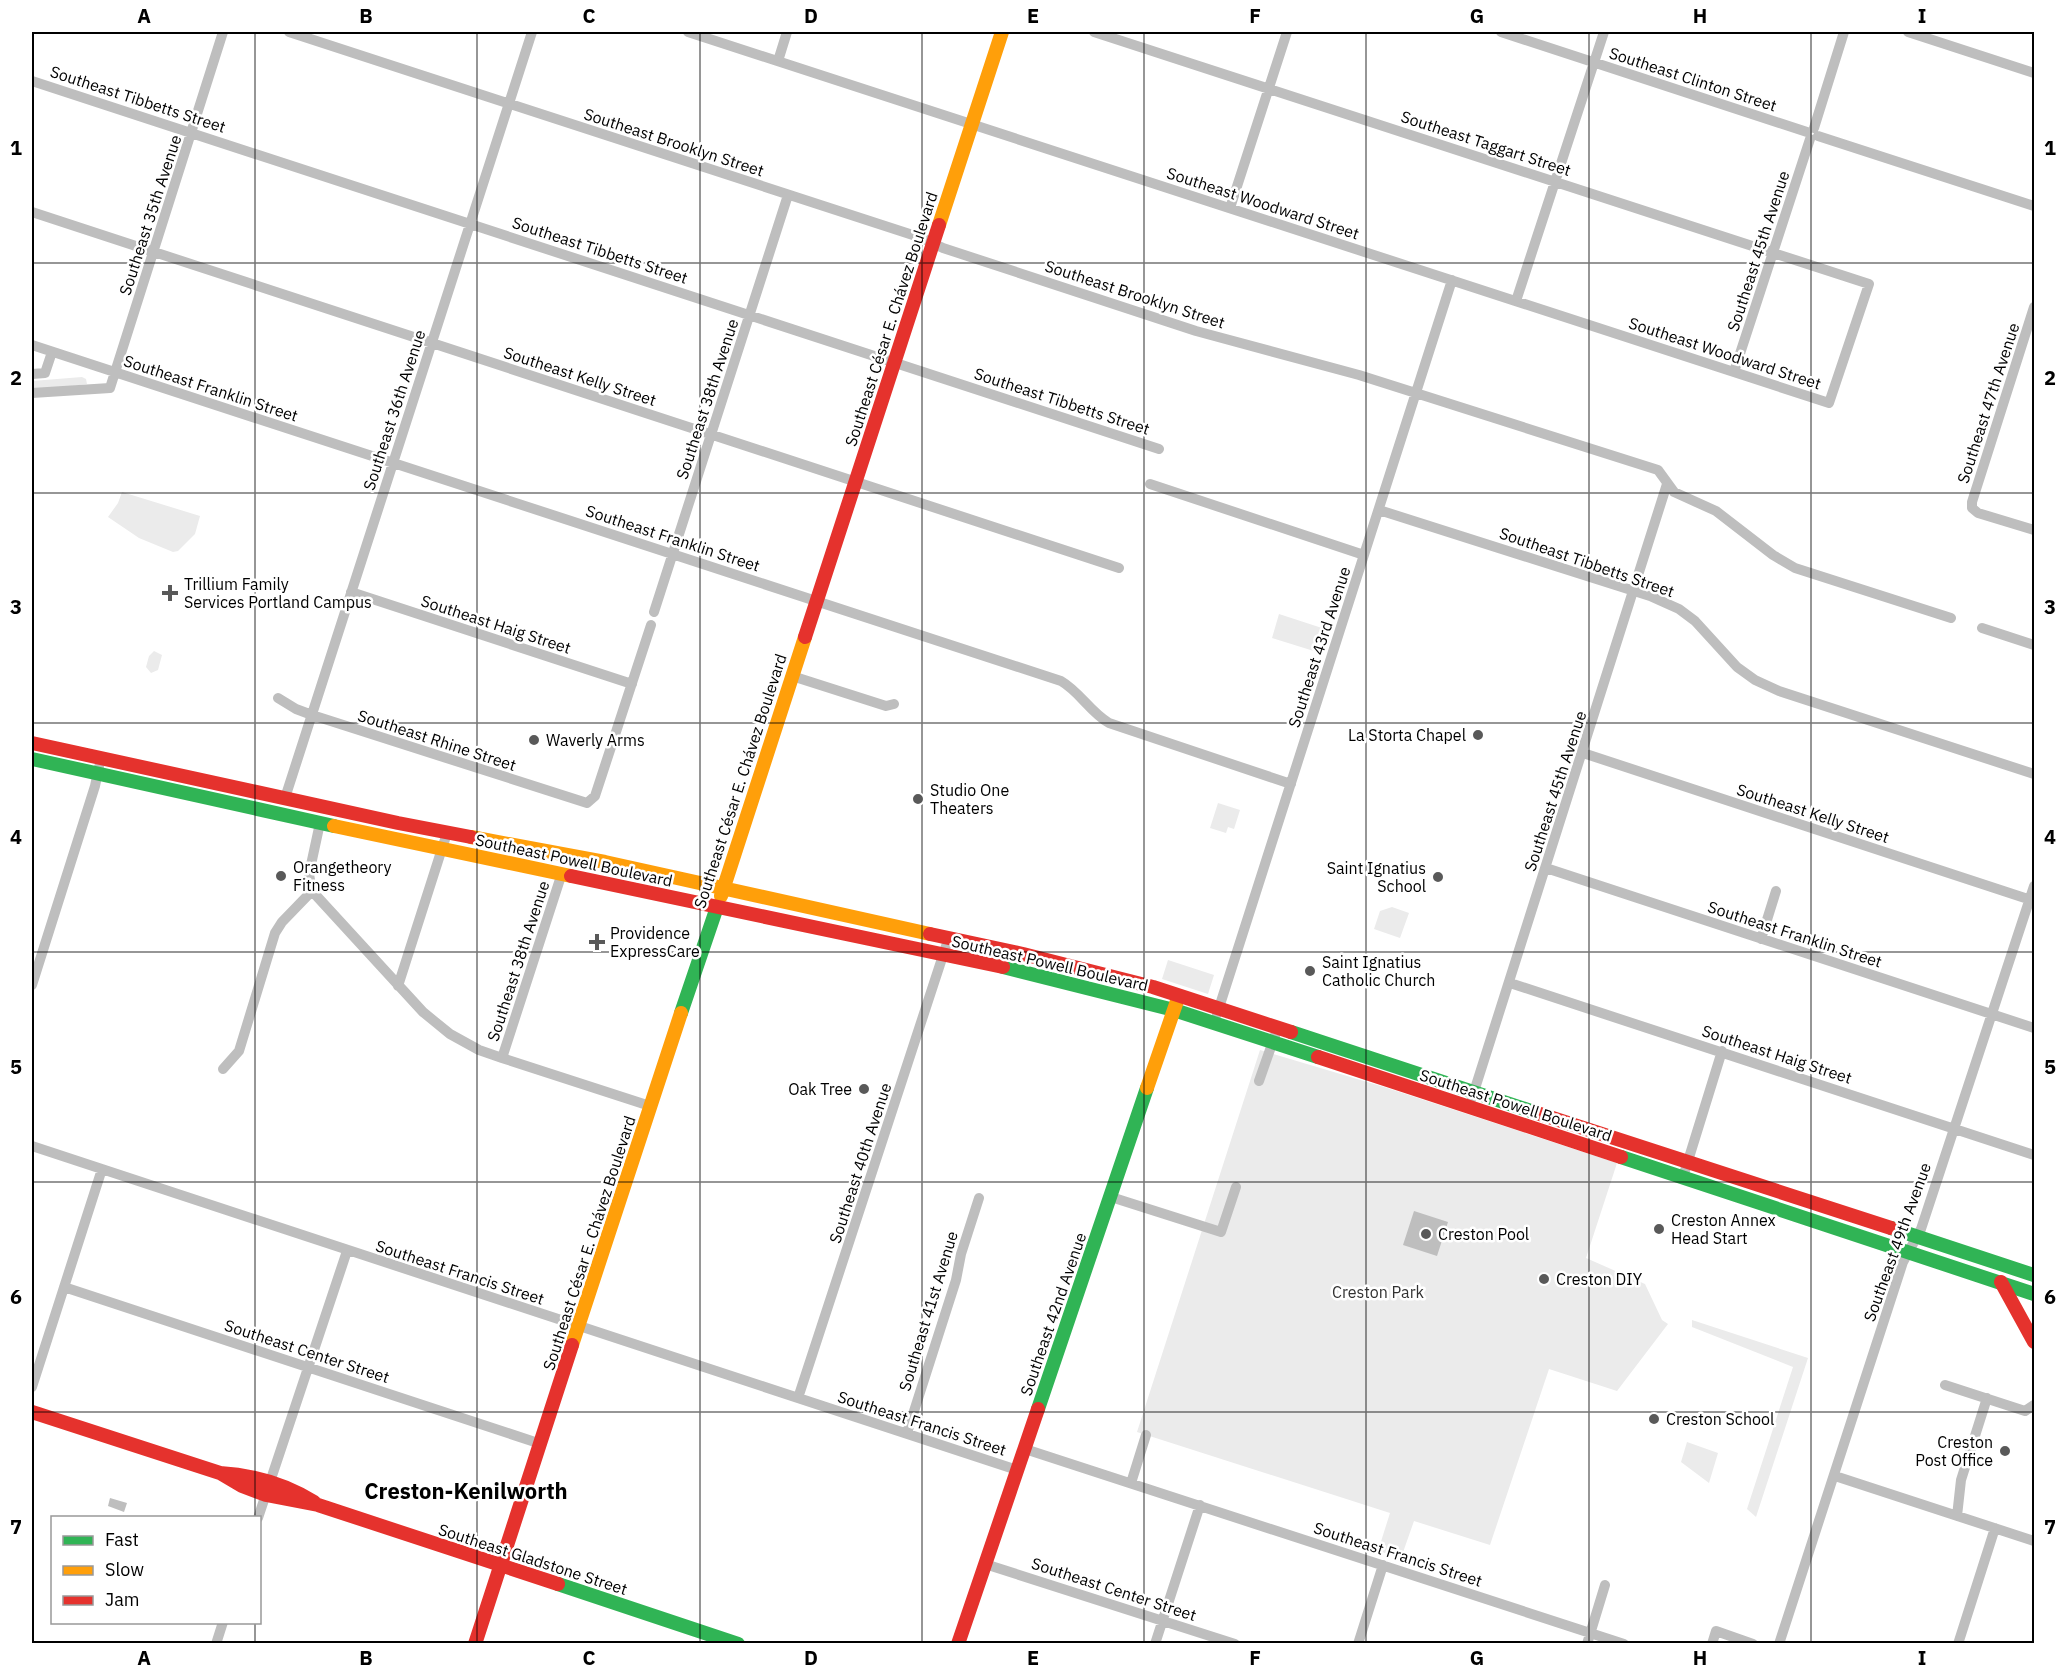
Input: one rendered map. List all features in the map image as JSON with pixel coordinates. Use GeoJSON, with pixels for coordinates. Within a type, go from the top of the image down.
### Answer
{"type":"FeatureCollection","features":[{"type":"Feature","properties":{"kind":"main road","name":"Southeast César E. Chávez Boulevard"},"geometry":{"type":"LineString","coordinates":[[475,1644],[1002,32]]}},
{"type":"Feature","properties":{"kind":"main road","name":"Southeast Powell Boulevard"},"geometry":{"type":"LineString","coordinates":[[32,743],[338,810],[566,854],[723,888],[1023,954],[1179,995],[2034,1275]]}},
{"type":"Feature","properties":{"kind":"main road","name":"Southeast Powell Boulevard"},"geometry":{"type":"LineString","coordinates":[[32,759],[320,823],[1018,970],[1174,1010],[2034,1294]]}},
{"type":"Feature","properties":{"kind":"main road"},"geometry":{"type":"LineString","coordinates":[[257,809],[285,798]]}},
{"type":"Feature","properties":{"kind":"main road"},"geometry":{"type":"LineString","coordinates":[[320,823],[338,810]]}},
{"type":"Feature","properties":{"kind":"main road","name":"Southeast 42nd Avenue"},"geometry":{"type":"LineString","coordinates":[[958,1644],[1179,995]]}},
{"type":"Feature","properties":{"kind":"main road"},"geometry":{"type":"LineString","coordinates":[[2001,1282],[2034,1342]]}},
{"type":"Feature","properties":{"kind":"main road","name":"Southeast Gladstone Street"},"geometry":{"type":"LineString","coordinates":[[32,1412],[220,1473],[237,1473],[268,1489],[304,1496],[318,1505],[738,1644]]}},
{"type":"Feature","properties":{"kind":"street","name":"Southeast 35th Avenue"},"geometry":{"type":"LineString","coordinates":[[114,373],[224,32]]}},
{"type":"Feature","properties":{"kind":"street","name":"Southeast Brooklyn Street"},"geometry":{"type":"LineString","coordinates":[[289,32],[1196,331],[1359,375],[1658,470],[1674,492],[1716,511],[1773,555],[1795,568],[1951,618]]}},
{"type":"Feature","properties":{"kind":"street","name":"Southeast 36th Avenue"},"geometry":{"type":"LineString","coordinates":[[285,798],[532,32]]}},
{"type":"Feature","properties":{"kind":"street","name":"Southeast Woodward Street"},"geometry":{"type":"LineString","coordinates":[[688,32],[1829,403]]}},
{"type":"Feature","properties":{"kind":"street"},"geometry":{"type":"LineString","coordinates":[[778,61],[787,32]]}},
{"type":"Feature","properties":{"kind":"street","name":"Southeast Taggart Street"},"geometry":{"type":"LineString","coordinates":[[1094,32],[1869,284],[1829,403]]}},
{"type":"Feature","properties":{"kind":"street"},"geometry":{"type":"LineString","coordinates":[[1230,208],[1287,32]]}},
{"type":"Feature","properties":{"kind":"street","name":"Southeast Clinton Street"},"geometry":{"type":"LineString","coordinates":[[1501,32],[2034,206]]}},
{"type":"Feature","properties":{"kind":"street"},"geometry":{"type":"LineString","coordinates":[[1516,302],[1604,32]]}},
{"type":"Feature","properties":{"kind":"street","name":"Southeast 45th Avenue"},"geometry":{"type":"LineString","coordinates":[[1734,372],[1844,32]]}},
{"type":"Feature","properties":{"kind":"street"},"geometry":{"type":"LineString","coordinates":[[1908,32],[2034,73]]}},
{"type":"Feature","properties":{"kind":"street","name":"Southeast Tibbetts Street"},"geometry":{"type":"LineString","coordinates":[[32,81],[1159,449]]}},
{"type":"Feature","properties":{"kind":"street","name":"Southeast 38th Avenue"},"geometry":{"type":"LineString","coordinates":[[654,612],[788,195]]}},
{"type":"Feature","properties":{"kind":"street","name":"Southeast Kelly Street"},"geometry":{"type":"LineString","coordinates":[[32,212],[1119,568]]}},
{"type":"Feature","properties":{"kind":"street","name":"Southeast 43rd Avenue"},"geometry":{"type":"LineString","coordinates":[[1214,1023],[1452,280]]}},
{"type":"Feature","properties":{"kind":"street","name":"Southeast 47th Avenue"},"geometry":{"type":"LineString","coordinates":[[2034,308],[1972,502],[1972,508],[1978,513],[2034,530]]}},
{"type":"Feature","properties":{"kind":"street","name":"Southeast Franklin Street"},"geometry":{"type":"LineString","coordinates":[[32,345],[1061,681],[1076,692],[1098,716],[1109,723],[1291,784]]}},
{"type":"Feature","properties":{"kind":"street"},"geometry":{"type":"LineString","coordinates":[[32,374],[45,373],[52,352]]}},
{"type":"Feature","properties":{"kind":"street"},"geometry":{"type":"LineString","coordinates":[[32,393],[110,388],[114,373]]}},
{"type":"Feature","properties":{"kind":"street"},"geometry":{"type":"LineString","coordinates":[[1150,484],[1364,555]]}},
{"type":"Feature","properties":{"kind":"street","name":"Southeast 45th Avenue"},"geometry":{"type":"LineString","coordinates":[[1470,1107],[1667,484]]}},
{"type":"Feature","properties":{"kind":"street","name":"Southeast Tibbetts Street"},"geometry":{"type":"LineString","coordinates":[[1379,510],[1635,590],[1668,603],[1687,615],[1728,659],[1755,680],[1790,695],[2034,774]]}},
{"type":"Feature","properties":{"kind":"street","name":"Southeast Haig Street"},"geometry":{"type":"LineString","coordinates":[[351,592],[632,684]]}},
{"type":"Feature","properties":{"kind":"street"},"geometry":{"type":"LineString","coordinates":[[632,684],[651,625]]}},
{"type":"Feature","properties":{"kind":"street"},"geometry":{"type":"LineString","coordinates":[[1982,628],[2034,645]]}},
{"type":"Feature","properties":{"kind":"street"},"geometry":{"type":"LineString","coordinates":[[792,676],[886,706],[894,704]]}},
{"type":"Feature","properties":{"kind":"street","name":"Southeast Rhine Street"},"geometry":{"type":"LineString","coordinates":[[278,698],[296,710],[583,803],[590,802],[595,796],[632,684]]}},
{"type":"Feature","properties":{"kind":"street","name":"Southeast Kelly Street"},"geometry":{"type":"LineString","coordinates":[[1582,753],[2032,901]]}},
{"type":"Feature","properties":{"kind":"street"},"geometry":{"type":"LineString","coordinates":[[32,985],[100,758]]}},
{"type":"Feature","properties":{"kind":"street"},"geometry":{"type":"LineString","coordinates":[[320,823],[309,874],[312,891],[398,986],[441,1028],[462,1042],[502,1058],[650,1106]]}},
{"type":"Feature","properties":{"kind":"street"},"geometry":{"type":"LineString","coordinates":[[398,986],[447,832]]}},
{"type":"Feature","properties":{"kind":"street","name":"Southeast Franklin Street"},"geometry":{"type":"LineString","coordinates":[[1546,868],[2034,1028]]}},
{"type":"Feature","properties":{"kind":"street","name":"Southeast 38th Avenue"},"geometry":{"type":"LineString","coordinates":[[502,1058],[562,873]]}},
{"type":"Feature","properties":{"kind":"street","name":"Southeast 49th Avenue"},"geometry":{"type":"LineString","coordinates":[[1779,1644],[1903,1262],[1921,1229],[1953,1128],[2032,901],[2034,886]]}},
{"type":"Feature","properties":{"kind":"street"},"geometry":{"type":"LineString","coordinates":[[223,1069],[239,1051],[275,933],[282,922],[312,891]]}},
{"type":"Feature","properties":{"kind":"street"},"geometry":{"type":"LineString","coordinates":[[1761,939],[1776,891]]}},
{"type":"Feature","properties":{"kind":"street","name":"Southeast 40th Avenue"},"geometry":{"type":"LineString","coordinates":[[798,1398],[950,938]]}},
{"type":"Feature","properties":{"kind":"street","name":"Southeast Haig Street"},"geometry":{"type":"LineString","coordinates":[[1510,983],[2034,1155]]}},
{"type":"Feature","properties":{"kind":"street"},"geometry":{"type":"LineString","coordinates":[[1259,1081],[1278,1027]]}},
{"type":"Feature","properties":{"kind":"street"},"geometry":{"type":"LineString","coordinates":[[1683,1177],[1722,1052]]}},
{"type":"Feature","properties":{"kind":"street","name":"Southeast Francis Street"},"geometry":{"type":"LineString","coordinates":[[32,1146],[1017,1470]]}},
{"type":"Feature","properties":{"kind":"street"},"geometry":{"type":"LineString","coordinates":[[32,1387],[102,1169]]}},
{"type":"Feature","properties":{"kind":"street"},"geometry":{"type":"LineString","coordinates":[[1111,1197],[1221,1232],[1236,1187]]}},
{"type":"Feature","properties":{"kind":"street","name":"Southeast 41st Avenue"},"geometry":{"type":"LineString","coordinates":[[906,1433],[956,1280],[961,1254],[979,1198]]}},
{"type":"Feature","properties":{"kind":"street"},"geometry":{"type":"LineString","coordinates":[[259,1516],[347,1251]]}},
{"type":"Feature","properties":{"kind":"street","name":"Southeast Center Street"},"geometry":{"type":"LineString","coordinates":[[64,1287],[541,1444]]}},
{"type":"Feature","properties":{"kind":"street"},"geometry":{"type":"LineString","coordinates":[[1945,1384],[2025,1411],[2034,1405]]}},
{"type":"Feature","properties":{"kind":"street"},"geometry":{"type":"LineString","coordinates":[[1957,1516],[1961,1480],[1987,1398]]}},
{"type":"Feature","properties":{"kind":"street"},"geometry":{"type":"LineString","coordinates":[[1131,1483],[1146,1435]]}},
{"type":"Feature","properties":{"kind":"street","name":"Southeast Francis Street"},"geometry":{"type":"LineString","coordinates":[[1024,1449],[1624,1644]]}},
{"type":"Feature","properties":{"kind":"street"},"geometry":{"type":"LineString","coordinates":[[1835,1476],[2034,1541]]}},
{"type":"Feature","properties":{"kind":"street"},"geometry":{"type":"LineString","coordinates":[[1155,1644],[1200,1505]]}},
{"type":"Feature","properties":{"kind":"street"},"geometry":{"type":"LineString","coordinates":[[1958,1644],[1995,1528]]}},
{"type":"Feature","properties":{"kind":"street","name":"Southeast Center Street"},"geometry":{"type":"LineString","coordinates":[[985,1564],[1235,1644]]}},
{"type":"Feature","properties":{"kind":"street"},"geometry":{"type":"LineString","coordinates":[[1358,1644],[1383,1564]]}},
{"type":"Feature","properties":{"kind":"street"},"geometry":{"type":"LineString","coordinates":[[1587,1644],[1605,1585]]}},
{"type":"Feature","properties":{"kind":"street"},"geometry":{"type":"LineString","coordinates":[[216,1644],[223,1624]]}},
{"type":"Feature","properties":{"kind":"street"},"geometry":{"type":"LineString","coordinates":[[1712,1644],[1716,1631],[1753,1644]]}},
{"type":"Feature","properties":{"kind":"green space"},"geometry":{"type":"Polygon","coordinates":[[[82,377],[86,379],[87,384],[32,391],[32,381],[82,377]]]}},
{"type":"Feature","properties":{"kind":"green space"},"geometry":{"type":"Polygon","coordinates":[[[122,492],[200,516],[195,534],[178,551],[173,552],[139,538],[108,517],[118,503],[122,492]]]}},
{"type":"Feature","properties":{"kind":"green space"},"geometry":{"type":"Polygon","coordinates":[[[1279,614],[1325,629],[1317,652],[1272,638],[1279,614]]]}},
{"type":"Feature","properties":{"kind":"green space"},"geometry":{"type":"Polygon","coordinates":[[[154,651],[162,655],[158,670],[151,673],[146,667],[149,656],[154,651]]]}},
{"type":"Feature","properties":{"kind":"green space"},"geometry":{"type":"Polygon","coordinates":[[[1218,803],[1240,810],[1234,829],[1228,827],[1226,833],[1210,828],[1218,803]]]}},
{"type":"Feature","properties":{"kind":"green space"},"geometry":{"type":"Polygon","coordinates":[[[1392,907],[1409,913],[1400,938],[1374,929],[1380,911],[1392,907]]]}},
{"type":"Feature","properties":{"kind":"green space"},"geometry":{"type":"Polygon","coordinates":[[[1168,960],[1214,975],[1208,994],[1162,979],[1168,960]]]}},
{"type":"Feature","properties":{"kind":"green space","name":"Creston Park"},"geometry":{"type":"Polygon","coordinates":[[[1260,1050],[1384,1087],[1617,1163],[1586,1258],[1645,1284],[1662,1320],[1668,1324],[1617,1391],[1549,1369],[1490,1545],[1414,1521],[1401,1558],[1378,1551],[1390,1513],[1137,1432],[1260,1050]]]}},
{"type":"Feature","properties":{"kind":"green space"},"geometry":{"type":"Polygon","coordinates":[[[1692,1320],[1808,1358],[1756,1517],[1747,1509],[1793,1367],[1692,1327],[1692,1320]]]}},
{"type":"Feature","properties":{"kind":"green space"},"geometry":{"type":"Polygon","coordinates":[[[1687,1442],[1718,1453],[1709,1483],[1681,1462],[1687,1442]]]}},
{"type":"Feature","properties":{"kind":"shaded area","name":"Creston Pool"},"geometry":{"type":"Polygon","coordinates":[[[1414,1211],[1448,1222],[1437,1256],[1403,1245],[1414,1211]]]}},
{"type":"Feature","properties":{"kind":"shaded area"},"geometry":{"type":"Polygon","coordinates":[[[110,1498],[127,1503],[124,1512],[108,1506],[110,1498]]]}},
{"type":"Feature","properties":{"kind":"traffic: fast"},"geometry":{"type":"LineString","coordinates":[[32,759],[334,826]]}},
{"type":"Feature","properties":{"kind":"traffic: fast"},"geometry":{"type":"LineString","coordinates":[[681,1013],[717,907]]}},
{"type":"Feature","properties":{"kind":"traffic: fast"},"geometry":{"type":"LineString","coordinates":[[1003,967],[1174,1010],[1318,1057]]}},
{"type":"Feature","properties":{"kind":"traffic: fast"},"geometry":{"type":"LineString","coordinates":[[1291,1032],[1537,1113]]}},
{"type":"Feature","properties":{"kind":"traffic: fast"},"geometry":{"type":"LineString","coordinates":[[1038,1409],[1147,1088]]}},
{"type":"Feature","properties":{"kind":"traffic: fast"},"geometry":{"type":"LineString","coordinates":[[1621,1157],[2034,1294]]}},
{"type":"Feature","properties":{"kind":"traffic: fast"},"geometry":{"type":"LineString","coordinates":[[1891,1228],[2034,1275]]}},
{"type":"Feature","properties":{"kind":"traffic: fast"},"geometry":{"type":"LineString","coordinates":[[558,1584],[738,1644]]}},
{"type":"Feature","properties":{"kind":"traffic: slow"},"geometry":{"type":"LineString","coordinates":[[939,225],[1002,32]]}},
{"type":"Feature","properties":{"kind":"traffic: slow"},"geometry":{"type":"LineString","coordinates":[[721,896],[805,637]]}},
{"type":"Feature","properties":{"kind":"traffic: slow"},"geometry":{"type":"LineString","coordinates":[[334,826],[571,876]]}},
{"type":"Feature","properties":{"kind":"traffic: slow"},"geometry":{"type":"LineString","coordinates":[[471,837],[605,862],[930,934]]}},
{"type":"Feature","properties":{"kind":"traffic: slow"},"geometry":{"type":"LineString","coordinates":[[1147,1088],[1177,1001]]}},
{"type":"Feature","properties":{"kind":"traffic: slow"},"geometry":{"type":"LineString","coordinates":[[572,1345],[681,1013]]}},
{"type":"Feature","properties":{"kind":"traffic: jam"},"geometry":{"type":"LineString","coordinates":[[805,637],[939,225]]}},
{"type":"Feature","properties":{"kind":"traffic: jam"},"geometry":{"type":"LineString","coordinates":[[32,743],[471,837]]}},
{"type":"Feature","properties":{"kind":"traffic: jam"},"geometry":{"type":"LineString","coordinates":[[571,876],[1003,967]]}},
{"type":"Feature","properties":{"kind":"traffic: jam"},"geometry":{"type":"LineString","coordinates":[[930,934],[1023,954],[1153,987],[1291,1032]]}},
{"type":"Feature","properties":{"kind":"traffic: jam"},"geometry":{"type":"LineString","coordinates":[[1318,1057],[1621,1157]]}},
{"type":"Feature","properties":{"kind":"traffic: jam"},"geometry":{"type":"LineString","coordinates":[[1537,1113],[1891,1228]]}},
{"type":"Feature","properties":{"kind":"traffic: jam"},"geometry":{"type":"LineString","coordinates":[[2001,1282],[2034,1342]]}},
{"type":"Feature","properties":{"kind":"traffic: jam"},"geometry":{"type":"LineString","coordinates":[[475,1644],[572,1345]]}},
{"type":"Feature","properties":{"kind":"traffic: jam"},"geometry":{"type":"LineString","coordinates":[[958,1644],[1038,1409]]}},
{"type":"Feature","properties":{"kind":"traffic: jam"},"geometry":{"type":"LineString","coordinates":[[32,1412],[220,1473],[269,1482],[292,1490],[314,1502]]}},
{"type":"Feature","properties":{"kind":"traffic: jam"},"geometry":{"type":"LineString","coordinates":[[220,1473],[242,1486],[266,1495],[318,1505],[558,1584]]}},
{"type":"Feature","properties":{"kind":"place","name":"Trillium Family Services Portland Campus"},"geometry":{"type":"Point","coordinates":[170,593]}},
{"type":"Feature","properties":{"kind":"place","name":"La Storta Chapel"},"geometry":{"type":"Point","coordinates":[1478,735]}},
{"type":"Feature","properties":{"kind":"place","name":"Waverly Arms"},"geometry":{"type":"Point","coordinates":[534,740]}},
{"type":"Feature","properties":{"kind":"place","name":"Studio One Theaters"},"geometry":{"type":"Point","coordinates":[918,799]}},
{"type":"Feature","properties":{"kind":"place","name":"Orangetheory Fitness"},"geometry":{"type":"Point","coordinates":[281,876]}},
{"type":"Feature","properties":{"kind":"place","name":"Saint Ignatius School"},"geometry":{"type":"Point","coordinates":[1438,877]}},
{"type":"Feature","properties":{"kind":"place","name":"Providence ExpressCare"},"geometry":{"type":"Point","coordinates":[597,942]}},
{"type":"Feature","properties":{"kind":"place","name":"Saint Ignatius Catholic Church"},"geometry":{"type":"Point","coordinates":[1310,971]}},
{"type":"Feature","properties":{"kind":"place","name":"Oak Tree"},"geometry":{"type":"Point","coordinates":[864,1089]}},
{"type":"Feature","properties":{"kind":"place","name":"Creston Annex Head Start"},"geometry":{"type":"Point","coordinates":[1659,1229]}},
{"type":"Feature","properties":{"kind":"place","name":"Creston Pool"},"geometry":{"type":"Point","coordinates":[1426,1234]}},
{"type":"Feature","properties":{"kind":"place","name":"Creston DIY"},"geometry":{"type":"Point","coordinates":[1544,1279]}},
{"type":"Feature","properties":{"kind":"place","name":"Creston School"},"geometry":{"type":"Point","coordinates":[1654,1419]}},
{"type":"Feature","properties":{"kind":"place","name":"Creston Post Office"},"geometry":{"type":"Point","coordinates":[2005,1451]}},
{"type":"Feature","properties":{"kind":"district","name":"Creston-Kenilworth"},"geometry":{"type":"Point","coordinates":[466,1490]}}]}
